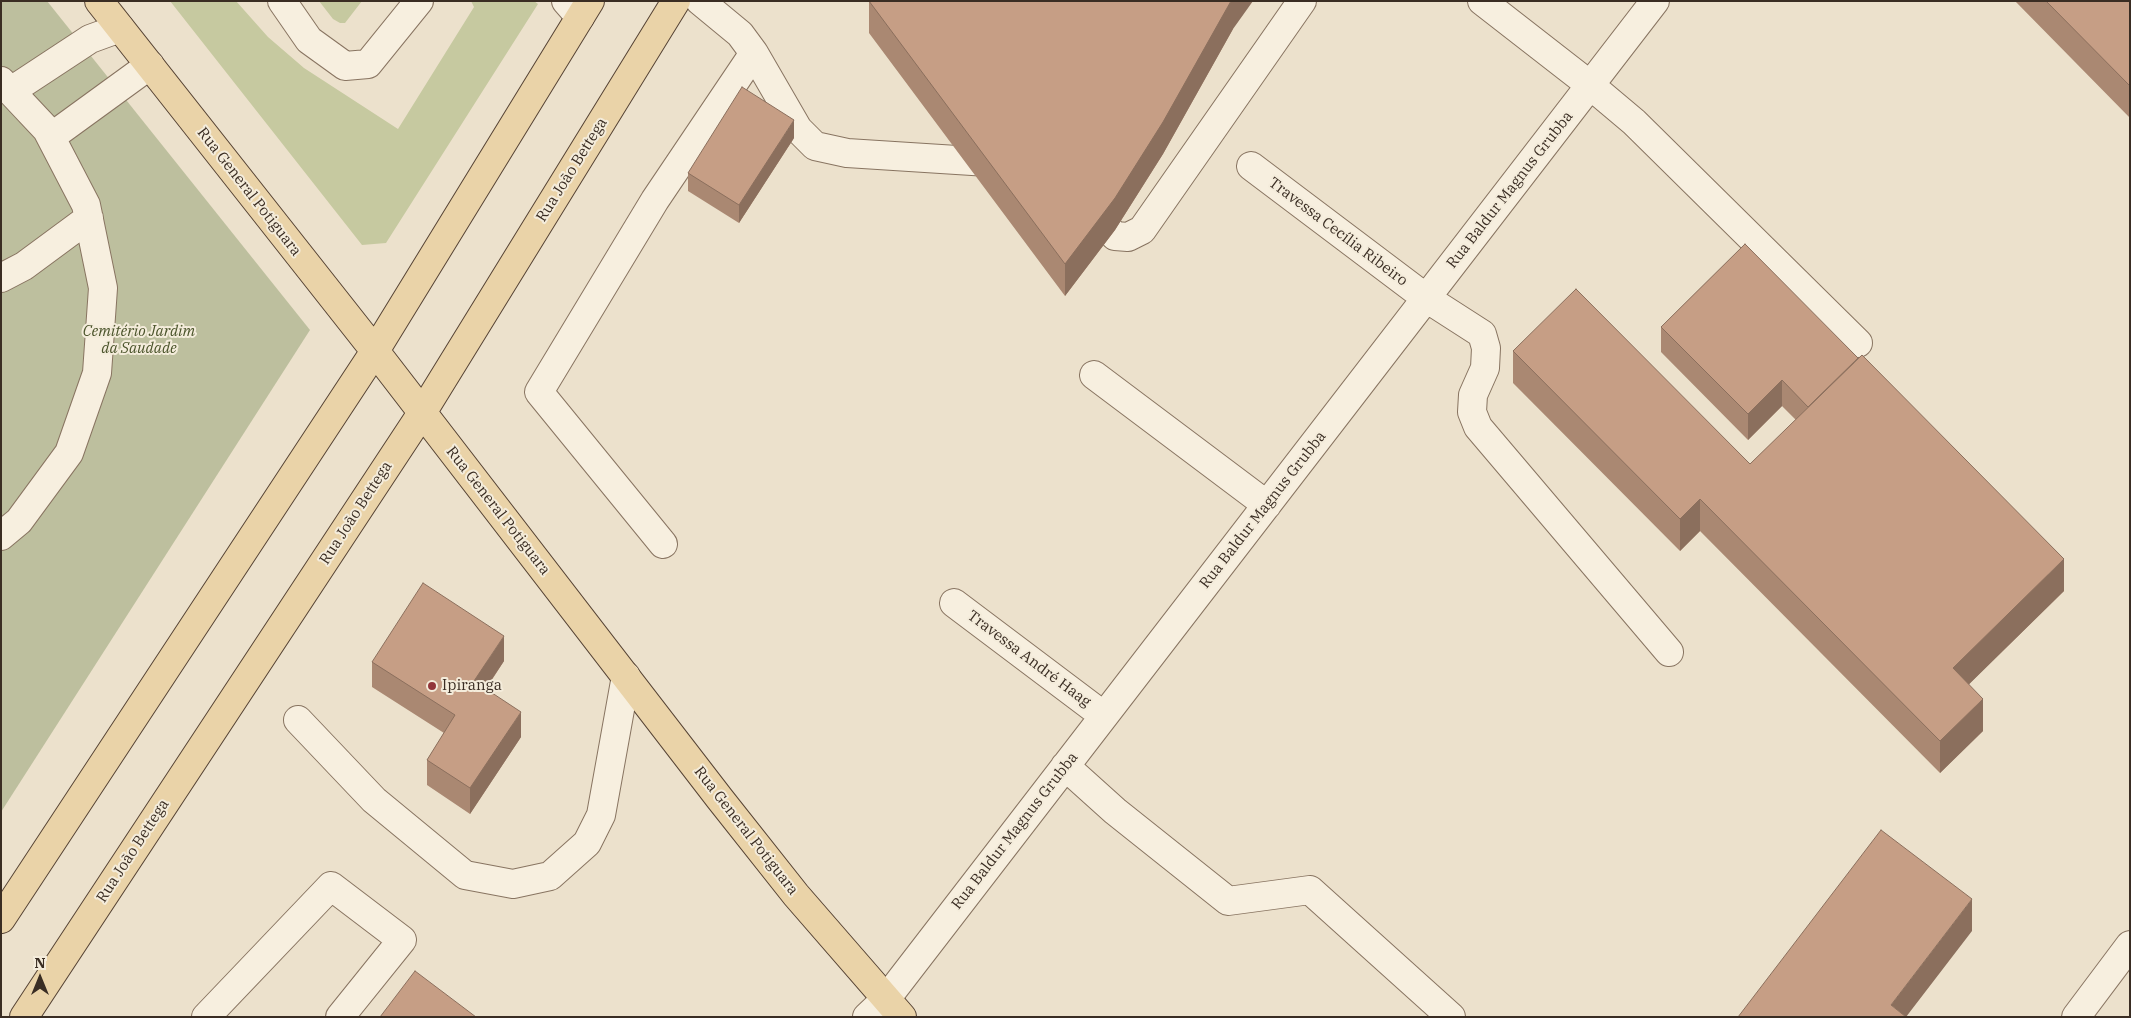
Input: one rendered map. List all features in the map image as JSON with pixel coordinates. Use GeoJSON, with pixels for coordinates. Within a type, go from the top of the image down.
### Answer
{"type":"FeatureCollection","features":[{"type":"Feature","properties":{"kind":"main road","name":"Rua General Potiguara"},"geometry":{"type":"LineString","coordinates":[[100,1],[375,351],[885,1011]]}},
{"type":"Feature","properties":{"kind":"main road","name":"Rua João Bettega"},"geometry":{"type":"LineString","coordinates":[[24,1017],[422,413],[676,1]]}},
{"type":"Feature","properties":{"kind":"main road"},"geometry":{"type":"LineString","coordinates":[[1,918],[375,351],[579,6]]}},
{"type":"Feature","properties":{"kind":"street"},"geometry":{"type":"LineString","coordinates":[[282,1],[309,40],[346,66],[368,64],[419,1]]}},
{"type":"Feature","properties":{"kind":"street"},"geometry":{"type":"LineString","coordinates":[[700,1],[740,34],[754,53],[798,129],[814,146],[847,153],[988,162],[1021,172]]}},
{"type":"Feature","properties":{"kind":"street"},"geometry":{"type":"LineString","coordinates":[[1071,194],[1115,236],[1128,237],[1142,230],[1302,1]]}},
{"type":"Feature","properties":{"kind":"street"},"geometry":{"type":"LineString","coordinates":[[1482,1],[1590,84],[1634,122],[1858,343]]}},
{"type":"Feature","properties":{"kind":"street","name":"Rua Baldur Magnus Grubba"},"geometry":{"type":"LineString","coordinates":[[885,1011],[1065,766],[1655,1]]}},
{"type":"Feature","properties":{"kind":"street"},"geometry":{"type":"LineString","coordinates":[[1,536],[19,521],[69,453],[97,373],[103,288],[86,205],[47,130],[6,86],[90,39],[120,28]]}},
{"type":"Feature","properties":{"kind":"street"},"geometry":{"type":"LineString","coordinates":[[662,544],[539,392],[655,200],[754,53]]}},
{"type":"Feature","properties":{"kind":"street"},"geometry":{"type":"LineString","coordinates":[[51,137],[150,64]]}},
{"type":"Feature","properties":{"kind":"street","name":"Travessa Cecília Ribeiro"},"geometry":{"type":"LineString","coordinates":[[1251,166],[1426,298],[1482,334],[1486,348],[1485,368],[1473,394],[1472,412],[1478,427],[1669,652]]}},
{"type":"Feature","properties":{"kind":"street"},"geometry":{"type":"LineString","coordinates":[[1,278],[24,266],[88,218]]}},
{"type":"Feature","properties":{"kind":"street"},"geometry":{"type":"LineString","coordinates":[[1094,374],[1267,505]]}},
{"type":"Feature","properties":{"kind":"street","name":"Travessa André Haag"},"geometry":{"type":"LineString","coordinates":[[954,603],[1104,716]]}},
{"type":"Feature","properties":{"kind":"street"},"geometry":{"type":"LineString","coordinates":[[298,720],[374,800],[465,875],[513,884],[550,876],[586,843],[601,815],[626,676]]}},
{"type":"Feature","properties":{"kind":"street"},"geometry":{"type":"LineString","coordinates":[[1065,766],[1115,811],[1228,901],[1310,890],[1451,1017]]}},
{"type":"Feature","properties":{"kind":"street"},"geometry":{"type":"LineString","coordinates":[[206,1017],[331,886],[402,940],[340,1017]]}},
{"type":"Feature","properties":{"kind":"street"},"geometry":{"type":"LineString","coordinates":[[2076,1017],[2130,945]]}},
{"type":"Feature","properties":{"kind":"green space","name":"Cemitério Jardim da Saudade"},"geometry":{"type":"Polygon","coordinates":[[[1,1],[47,1],[310,330],[1,812],[1,1]]]}},
{"type":"Feature","properties":{"kind":"green space"},"geometry":{"type":"Polygon","coordinates":[[[170,1],[236,1],[268,37],[304,68],[398,129],[474,7],[471,1],[534,1],[538,4],[386,243],[362,245],[170,1]]]}},
{"type":"Feature","properties":{"kind":"green space"},"geometry":{"type":"Polygon","coordinates":[[[319,1],[362,1],[345,23],[340,23],[333,19],[319,1]]]}},
{"type":"Feature","properties":{"kind":"building"},"geometry":{"type":"Polygon","coordinates":[[[869,1],[1231,1],[1163,122],[1115,198],[1065,264],[869,1]]]}},
{"type":"Feature","properties":{"kind":"building"},"geometry":{"type":"Polygon","coordinates":[[[2046,1],[2130,1],[2130,86],[2046,1]]]}},
{"type":"Feature","properties":{"kind":"building"},"geometry":{"type":"Polygon","coordinates":[[[742,87],[794,120],[739,205],[688,173],[742,87]]]}},
{"type":"Feature","properties":{"kind":"building"},"geometry":{"type":"Polygon","coordinates":[[[1745,244],[1858,358],[1808,407],[1782,380],[1748,414],[1661,327],[1745,244]]]}},
{"type":"Feature","properties":{"kind":"building"},"geometry":{"type":"Polygon","coordinates":[[[1576,289],[1750,464],[1862,355],[2064,559],[1953,668],[1983,699],[1940,741],[1700,499],[1680,519],[1513,351],[1576,289]]]}},
{"type":"Feature","properties":{"kind":"building"},"geometry":{"type":"Polygon","coordinates":[[[423,583],[504,636],[474,681],[521,712],[470,788],[427,760],[455,715],[372,662],[423,583]]]}},
{"type":"Feature","properties":{"kind":"building"},"geometry":{"type":"Polygon","coordinates":[[[1881,830],[1972,899],[1891,1005],[1906,1017],[1738,1017],[1881,830]]]}},
{"type":"Feature","properties":{"kind":"building"},"geometry":{"type":"Polygon","coordinates":[[[415,971],[476,1017],[380,1017],[415,971]]]}},
{"type":"Feature","properties":{"kind":"place","name":"Ipiranga"},"geometry":{"type":"Point","coordinates":[432,686]}}]}
